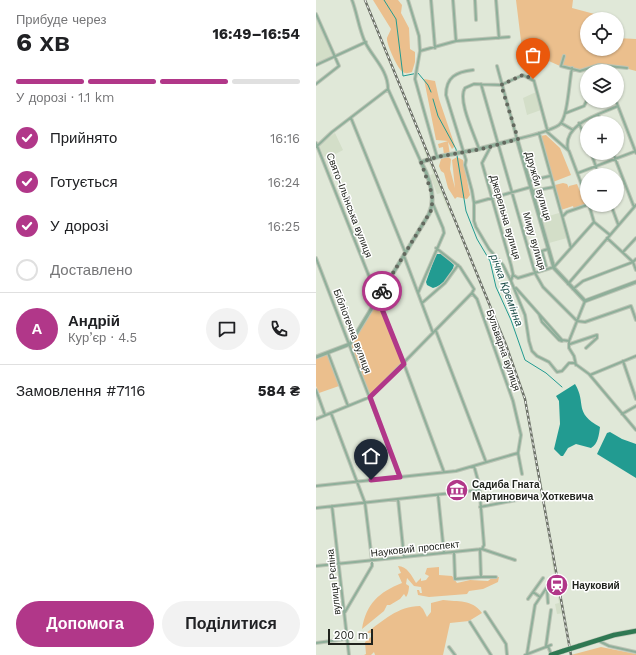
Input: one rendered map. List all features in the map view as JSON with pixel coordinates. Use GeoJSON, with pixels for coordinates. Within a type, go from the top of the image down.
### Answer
{"type":"FeatureCollection","features":[{"type":"Feature","properties":{"kind":"highway"},"geometry":{"type":"LineString","coordinates":[[551,655],[598,640],[636,631]]}},
{"type":"Feature","properties":{"kind":"street"},"geometry":{"type":"LineString","coordinates":[[352,0],[366,42],[381,65],[388,84],[388,89],[429,182],[433,204],[443,228],[444,233],[436,248],[418,293]]}},
{"type":"Feature","properties":{"kind":"street"},"geometry":{"type":"LineString","coordinates":[[408,0],[419,36],[420,51],[415,74],[420,102],[437,157]]}},
{"type":"Feature","properties":{"kind":"street"},"geometry":{"type":"LineString","coordinates":[[431,0],[435,48]]}},
{"type":"Feature","properties":{"kind":"street"},"geometry":{"type":"LineString","coordinates":[[453,0],[456,41]]}},
{"type":"Feature","properties":{"kind":"street"},"geometry":{"type":"LineString","coordinates":[[475,0],[476,20]]}},
{"type":"Feature","properties":{"kind":"street"},"geometry":{"type":"LineString","coordinates":[[496,0],[499,38]]}},
{"type":"Feature","properties":{"kind":"street"},"geometry":{"type":"LineString","coordinates":[[316,14],[339,66],[316,84]]}},
{"type":"Feature","properties":{"kind":"street"},"geometry":{"type":"LineString","coordinates":[[420,51],[456,41],[509,37]]}},
{"type":"Feature","properties":{"kind":"street"},"geometry":{"type":"LineString","coordinates":[[316,65],[366,42]]}},
{"type":"Feature","properties":{"kind":"street"},"geometry":{"type":"LineString","coordinates":[[564,56],[562,66],[580,71],[599,65],[627,68]]}},
{"type":"Feature","properties":{"kind":"street","name":"Дружби вулиця"},"geometry":{"type":"LineString","coordinates":[[497,66],[501,85],[518,139],[554,267],[572,289],[585,301]]}},
{"type":"Feature","properties":{"kind":"street"},"geometry":{"type":"LineString","coordinates":[[421,162],[518,139],[539,133],[561,123],[565,114],[572,68]]}},
{"type":"Feature","properties":{"kind":"street"},"geometry":{"type":"LineString","coordinates":[[473,70],[455,74],[448,81],[446,88],[447,102],[461,153],[466,160],[465,165],[474,203],[474,221],[476,227],[489,249],[503,265],[512,281]]}},
{"type":"Feature","properties":{"kind":"street"},"geometry":{"type":"LineString","coordinates":[[479,149],[474,139],[463,91],[469,85],[501,85],[523,75],[533,79],[546,130],[569,151]]}},
{"type":"Feature","properties":{"kind":"street","name":"Миру вулиця"},"geometry":{"type":"LineString","coordinates":[[481,84],[535,273],[543,287],[577,320]]}},
{"type":"Feature","properties":{"kind":"street"},"geometry":{"type":"LineString","coordinates":[[317,145],[388,89]]}},
{"type":"Feature","properties":{"kind":"street"},"geometry":{"type":"LineString","coordinates":[[565,114],[580,108]]}},
{"type":"Feature","properties":{"kind":"street"},"geometry":{"type":"LineString","coordinates":[[580,179],[569,151],[568,141],[573,130],[579,123],[614,108]]}},
{"type":"Feature","properties":{"kind":"street"},"geometry":{"type":"LineString","coordinates":[[619,108],[636,152],[624,156]]}},
{"type":"Feature","properties":{"kind":"street"},"geometry":{"type":"LineString","coordinates":[[351,118],[405,254],[433,334]]}},
{"type":"Feature","properties":{"kind":"street"},"geometry":{"type":"LineString","coordinates":[[561,123],[573,130]]}},
{"type":"Feature","properties":{"kind":"street"},"geometry":{"type":"LineString","coordinates":[[539,133],[571,248]]}},
{"type":"Feature","properties":{"kind":"street","name":"Свято-Ільїнська вулиця"},"geometry":{"type":"LineString","coordinates":[[317,145],[404,364],[444,472]]}},
{"type":"Feature","properties":{"kind":"street","name":"Джерельна вулиця"},"geometry":{"type":"LineString","coordinates":[[491,146],[482,163],[513,274],[512,281],[525,315],[532,351],[537,356],[549,362],[557,372],[561,372],[569,363],[574,363],[576,365]]}},
{"type":"Feature","properties":{"kind":"street"},"geometry":{"type":"LineString","coordinates":[[594,160],[596,166]]}},
{"type":"Feature","properties":{"kind":"street"},"geometry":{"type":"LineString","coordinates":[[578,173],[611,160]]}},
{"type":"Feature","properties":{"kind":"street"},"geometry":{"type":"LineString","coordinates":[[568,284],[635,206],[617,160]]}},
{"type":"Feature","properties":{"kind":"street"},"geometry":{"type":"LineString","coordinates":[[529,181],[550,176]]}},
{"type":"Feature","properties":{"kind":"street"},"geometry":{"type":"LineString","coordinates":[[474,203],[512,193],[554,187]]}},
{"type":"Feature","properties":{"kind":"street"},"geometry":{"type":"LineString","coordinates":[[316,357],[350,344],[429,214],[433,204]]}},
{"type":"Feature","properties":{"kind":"street"},"geometry":{"type":"LineString","coordinates":[[562,217],[564,213],[580,208]]}},
{"type":"Feature","properties":{"kind":"street"},"geometry":{"type":"LineString","coordinates":[[590,212],[594,222],[610,235]]}},
{"type":"Feature","properties":{"kind":"street"},"geometry":{"type":"LineString","coordinates":[[614,212],[619,225]]}},
{"type":"Feature","properties":{"kind":"street"},"geometry":{"type":"LineString","coordinates":[[513,274],[517,278],[554,267],[594,222]]}},
{"type":"Feature","properties":{"kind":"street"},"geometry":{"type":"LineString","coordinates":[[607,238],[633,262],[636,270]]}},
{"type":"Feature","properties":{"kind":"street"},"geometry":{"type":"LineString","coordinates":[[623,252],[636,238]]}},
{"type":"Feature","properties":{"kind":"street","name":"Бульварна вулиця"},"geometry":{"type":"LineString","coordinates":[[436,248],[458,265],[474,289],[472,293],[477,299],[513,401],[521,435],[518,453],[522,474]]}},
{"type":"Feature","properties":{"kind":"street"},"geometry":{"type":"LineString","coordinates":[[546,266],[542,251],[548,249]]}},
{"type":"Feature","properties":{"kind":"street","name":"Бібліотечна вулиця"},"geometry":{"type":"LineString","coordinates":[[316,258],[400,477]]}},
{"type":"Feature","properties":{"kind":"street"},"geometry":{"type":"LineString","coordinates":[[572,289],[583,281],[633,262],[636,259]]}},
{"type":"Feature","properties":{"kind":"street"},"geometry":{"type":"LineString","coordinates":[[422,303],[445,283],[458,265]]}},
{"type":"Feature","properties":{"kind":"street"},"geometry":{"type":"LineString","coordinates":[[636,282],[585,301],[569,342],[569,348],[574,356],[576,365],[590,375],[636,430]]}},
{"type":"Feature","properties":{"kind":"street"},"geometry":{"type":"LineString","coordinates":[[514,286],[563,341],[569,342],[597,334],[597,338],[586,348]]}},
{"type":"Feature","properties":{"kind":"street"},"geometry":{"type":"LineString","coordinates":[[316,419],[370,397],[472,293]]}},
{"type":"Feature","properties":{"kind":"street"},"geometry":{"type":"LineString","coordinates":[[577,320],[586,322],[631,306],[636,320]]}},
{"type":"Feature","properties":{"kind":"street"},"geometry":{"type":"LineString","coordinates":[[436,331],[486,462]]}},
{"type":"Feature","properties":{"kind":"street"},"geometry":{"type":"LineString","coordinates":[[328,353],[348,406]]}},
{"type":"Feature","properties":{"kind":"street"},"geometry":{"type":"LineString","coordinates":[[590,375],[636,356]]}},
{"type":"Feature","properties":{"kind":"street"},"geometry":{"type":"LineString","coordinates":[[623,361],[636,400]]}},
{"type":"Feature","properties":{"kind":"street"},"geometry":{"type":"LineString","coordinates":[[316,390],[325,415]]}},
{"type":"Feature","properties":{"kind":"street"},"geometry":{"type":"LineString","coordinates":[[622,414],[636,406]]}},
{"type":"Feature","properties":{"kind":"street"},"geometry":{"type":"LineString","coordinates":[[331,413],[365,503],[372,560],[372,566],[345,612]]}},
{"type":"Feature","properties":{"kind":"street"},"geometry":{"type":"LineString","coordinates":[[316,486],[444,472],[474,466],[518,453]]}},
{"type":"Feature","properties":{"kind":"street"},"geometry":{"type":"LineString","coordinates":[[474,466],[479,490],[484,545],[481,549],[481,577]]}},
{"type":"Feature","properties":{"kind":"street"},"geometry":{"type":"LineString","coordinates":[[316,508],[479,490]]}},
{"type":"Feature","properties":{"kind":"street"},"geometry":{"type":"LineString","coordinates":[[438,495],[444,553]]}},
{"type":"Feature","properties":{"kind":"street"},"geometry":{"type":"LineString","coordinates":[[480,508],[527,498]]}},
{"type":"Feature","properties":{"kind":"street"},"geometry":{"type":"LineString","coordinates":[[398,499],[404,557]]}},
{"type":"Feature","properties":{"kind":"street","name":"вулиця Рєпіна"},"geometry":{"type":"LineString","coordinates":[[332,506],[349,655]]}},
{"type":"Feature","properties":{"kind":"street","name":"Науковий проспект"},"geometry":{"type":"LineString","coordinates":[[316,566],[481,549],[515,560]]}},
{"type":"Feature","properties":{"kind":"street"},"geometry":{"type":"LineString","coordinates":[[454,552],[455,579],[496,577]]}},
{"type":"Feature","properties":{"kind":"street"},"geometry":{"type":"LineString","coordinates":[[528,599],[543,578]]}},
{"type":"Feature","properties":{"kind":"street"},"geometry":{"type":"LineString","coordinates":[[527,654],[535,605],[549,584]]}},
{"type":"Feature","properties":{"kind":"street"},"geometry":{"type":"LineString","coordinates":[[547,589],[548,604]]}},
{"type":"Feature","properties":{"kind":"street"},"geometry":{"type":"LineString","coordinates":[[533,592],[540,597]]}},
{"type":"Feature","properties":{"kind":"street"},"geometry":{"type":"LineString","coordinates":[[551,610],[547,646],[551,655]]}},
{"type":"Feature","properties":{"kind":"street"},"geometry":{"type":"LineString","coordinates":[[485,612],[506,644],[508,655]]}},
{"type":"Feature","properties":{"kind":"street"},"geometry":{"type":"LineString","coordinates":[[470,622],[491,655]]}},
{"type":"Feature","properties":{"kind":"street"},"geometry":{"type":"LineString","coordinates":[[316,642],[346,639]]}},
{"type":"Feature","properties":{"kind":"street"},"geometry":{"type":"LineString","coordinates":[[598,640],[609,646],[636,652]]}},
{"type":"Feature","properties":{"kind":"street"},"geometry":{"type":"LineString","coordinates":[[527,654],[551,645]]}},
{"type":"Feature","properties":{"kind":"street"},"geometry":{"type":"LineString","coordinates":[[450,647],[454,655]]}},
{"type":"Feature","properties":{"kind":"shaded area"},"geometry":{"type":"Polygon","coordinates":[[[373,0],[398,0],[402,5],[401,13],[409,28],[410,49],[415,52],[415,62],[412,72],[403,72],[395,62],[387,41],[391,29],[373,0]]]}},
{"type":"Feature","properties":{"kind":"shaded area"},"geometry":{"type":"Polygon","coordinates":[[[516,0],[573,0],[572,8],[587,12],[580,12],[580,56],[624,56],[624,38],[636,39],[636,71],[624,68],[624,64],[580,64],[580,71],[560,66],[522,49],[516,0]]]}},
{"type":"Feature","properties":{"kind":"shaded area"},"geometry":{"type":"Polygon","coordinates":[[[318,19],[335,56],[316,65],[316,20],[318,19]]]}},
{"type":"Feature","properties":{"kind":"shaded area"},"geometry":{"type":"Polygon","coordinates":[[[424,79],[435,81],[439,99],[455,146],[452,149],[448,142],[450,155],[444,155],[443,147],[439,148],[438,144],[448,141],[436,140],[424,79]]]}},
{"type":"Feature","properties":{"kind":"shaded area"},"geometry":{"type":"Polygon","coordinates":[[[536,92],[541,110],[527,115],[523,98],[536,92]]]}},
{"type":"Feature","properties":{"kind":"shaded area"},"geometry":{"type":"Polygon","coordinates":[[[335,133],[343,150],[332,156],[330,154],[324,157],[319,145],[335,133]]]}},
{"type":"Feature","properties":{"kind":"shaded area"},"geometry":{"type":"Polygon","coordinates":[[[546,135],[560,148],[571,175],[553,182],[540,136],[546,135]]]}},
{"type":"Feature","properties":{"kind":"shaded area"},"geometry":{"type":"Polygon","coordinates":[[[426,147],[429,156],[431,155],[431,160],[453,213],[450,214],[441,193],[437,194],[430,175],[433,174],[423,148],[426,147]]]}},
{"type":"Feature","properties":{"kind":"shaded area"},"geometry":{"type":"Polygon","coordinates":[[[448,157],[451,159],[450,169],[455,188],[452,160],[457,157],[463,160],[470,195],[467,199],[457,197],[455,199],[448,188],[444,173],[441,171],[439,166],[441,159],[448,157]]]}},
{"type":"Feature","properties":{"kind":"shaded area"},"geometry":{"type":"Polygon","coordinates":[[[563,183],[567,184],[569,188],[569,186],[577,184],[580,192],[580,206],[574,209],[573,206],[561,210],[555,185],[563,183]]]}},
{"type":"Feature","properties":{"kind":"shaded area"},"geometry":{"type":"Polygon","coordinates":[[[559,213],[567,238],[549,243],[542,218],[559,213]]]}},
{"type":"Feature","properties":{"kind":"shaded area"},"geometry":{"type":"Polygon","coordinates":[[[378,299],[404,364],[370,397],[350,344],[378,299]]]}},
{"type":"Feature","properties":{"kind":"shaded area"},"geometry":{"type":"Polygon","coordinates":[[[327,353],[339,386],[319,393],[316,386],[316,358],[327,353]]]}},
{"type":"Feature","properties":{"kind":"shaded area"},"geometry":{"type":"Polygon","coordinates":[[[551,557],[554,557],[564,613],[557,614],[555,604],[559,603],[551,557]]]}},
{"type":"Feature","properties":{"kind":"shaded area"},"geometry":{"type":"Polygon","coordinates":[[[398,566],[401,566],[407,570],[416,583],[421,578],[421,581],[426,580],[429,576],[425,574],[427,568],[439,567],[439,575],[452,576],[457,583],[470,580],[488,581],[493,577],[499,577],[498,582],[483,589],[469,591],[467,594],[429,597],[418,595],[417,590],[422,593],[421,587],[414,586],[407,578],[406,584],[409,587],[406,597],[404,594],[400,599],[390,605],[387,605],[384,611],[362,629],[370,606],[375,600],[387,590],[402,583],[398,574],[401,573],[398,566]]]}},
{"type":"Feature","properties":{"kind":"shaded area"},"geometry":{"type":"Polygon","coordinates":[[[443,600],[469,603],[474,605],[482,613],[469,621],[450,623],[443,655],[375,655],[374,652],[371,655],[364,655],[366,654],[365,642],[371,637],[371,633],[366,633],[385,619],[398,611],[420,606],[427,617],[431,612],[431,603],[443,600]]]}},
{"type":"Feature","properties":{"kind":"shaded area"},"geometry":{"type":"Polygon","coordinates":[[[601,647],[636,654],[636,655],[571,655],[601,647]]]}},
{"type":"Feature","properties":{"kind":"water"},"geometry":{"type":"Polygon","coordinates":[[[436,254],[443,254],[454,265],[446,279],[440,285],[433,288],[427,285],[426,282],[436,254]]]}},
{"type":"Feature","properties":{"kind":"water"},"geometry":{"type":"Polygon","coordinates":[[[575,384],[580,397],[583,412],[586,417],[600,427],[599,433],[597,442],[591,448],[576,444],[568,448],[563,456],[561,456],[554,449],[560,424],[559,401],[556,396],[575,384]]]}},
{"type":"Feature","properties":{"kind":"water"},"geometry":{"type":"Polygon","coordinates":[[[610,432],[622,439],[636,444],[636,478],[597,454],[607,433],[610,432]]]}},
{"type":"Feature","properties":{"kind":"waterway","name":"річка Кремінна"},"geometry":{"type":"LineString","coordinates":[[384,0],[396,19],[403,76],[418,73],[428,85],[431,92]]}},
{"type":"Feature","properties":{"kind":"waterway","name":"річка Кремінна"},"geometry":{"type":"LineString","coordinates":[[433,99],[438,116],[456,149],[466,211],[477,239],[490,261],[496,287],[511,320],[525,360],[546,373],[562,387]]}},
{"type":"Feature","properties":{"kind":"railway"},"geometry":{"type":"LineString","coordinates":[[365,0],[506,345],[525,399],[571,655]]}},
{"type":"Feature","properties":{"kind":"way so far"},"geometry":{"type":"LineString","coordinates":[[382,291],[432,209],[432,194],[421,162],[437,157],[482,149],[518,139],[501,85],[523,75],[533,79]]}},
{"type":"Feature","properties":{"kind":"place","name":"Садиба Гната Мартиновича Хоткевича"},"geometry":{"type":"Point","coordinates":[457,490]}},
{"type":"Feature","properties":{"kind":"place","name":"Науковий"},"geometry":{"type":"Point","coordinates":[557,585]}},
{"type":"Feature","properties":{"kind":"route"},"geometry":{"type":"LineString","coordinates":[[371,480],[400,477],[370,397],[404,364],[378,299],[382,291]]}}]}
